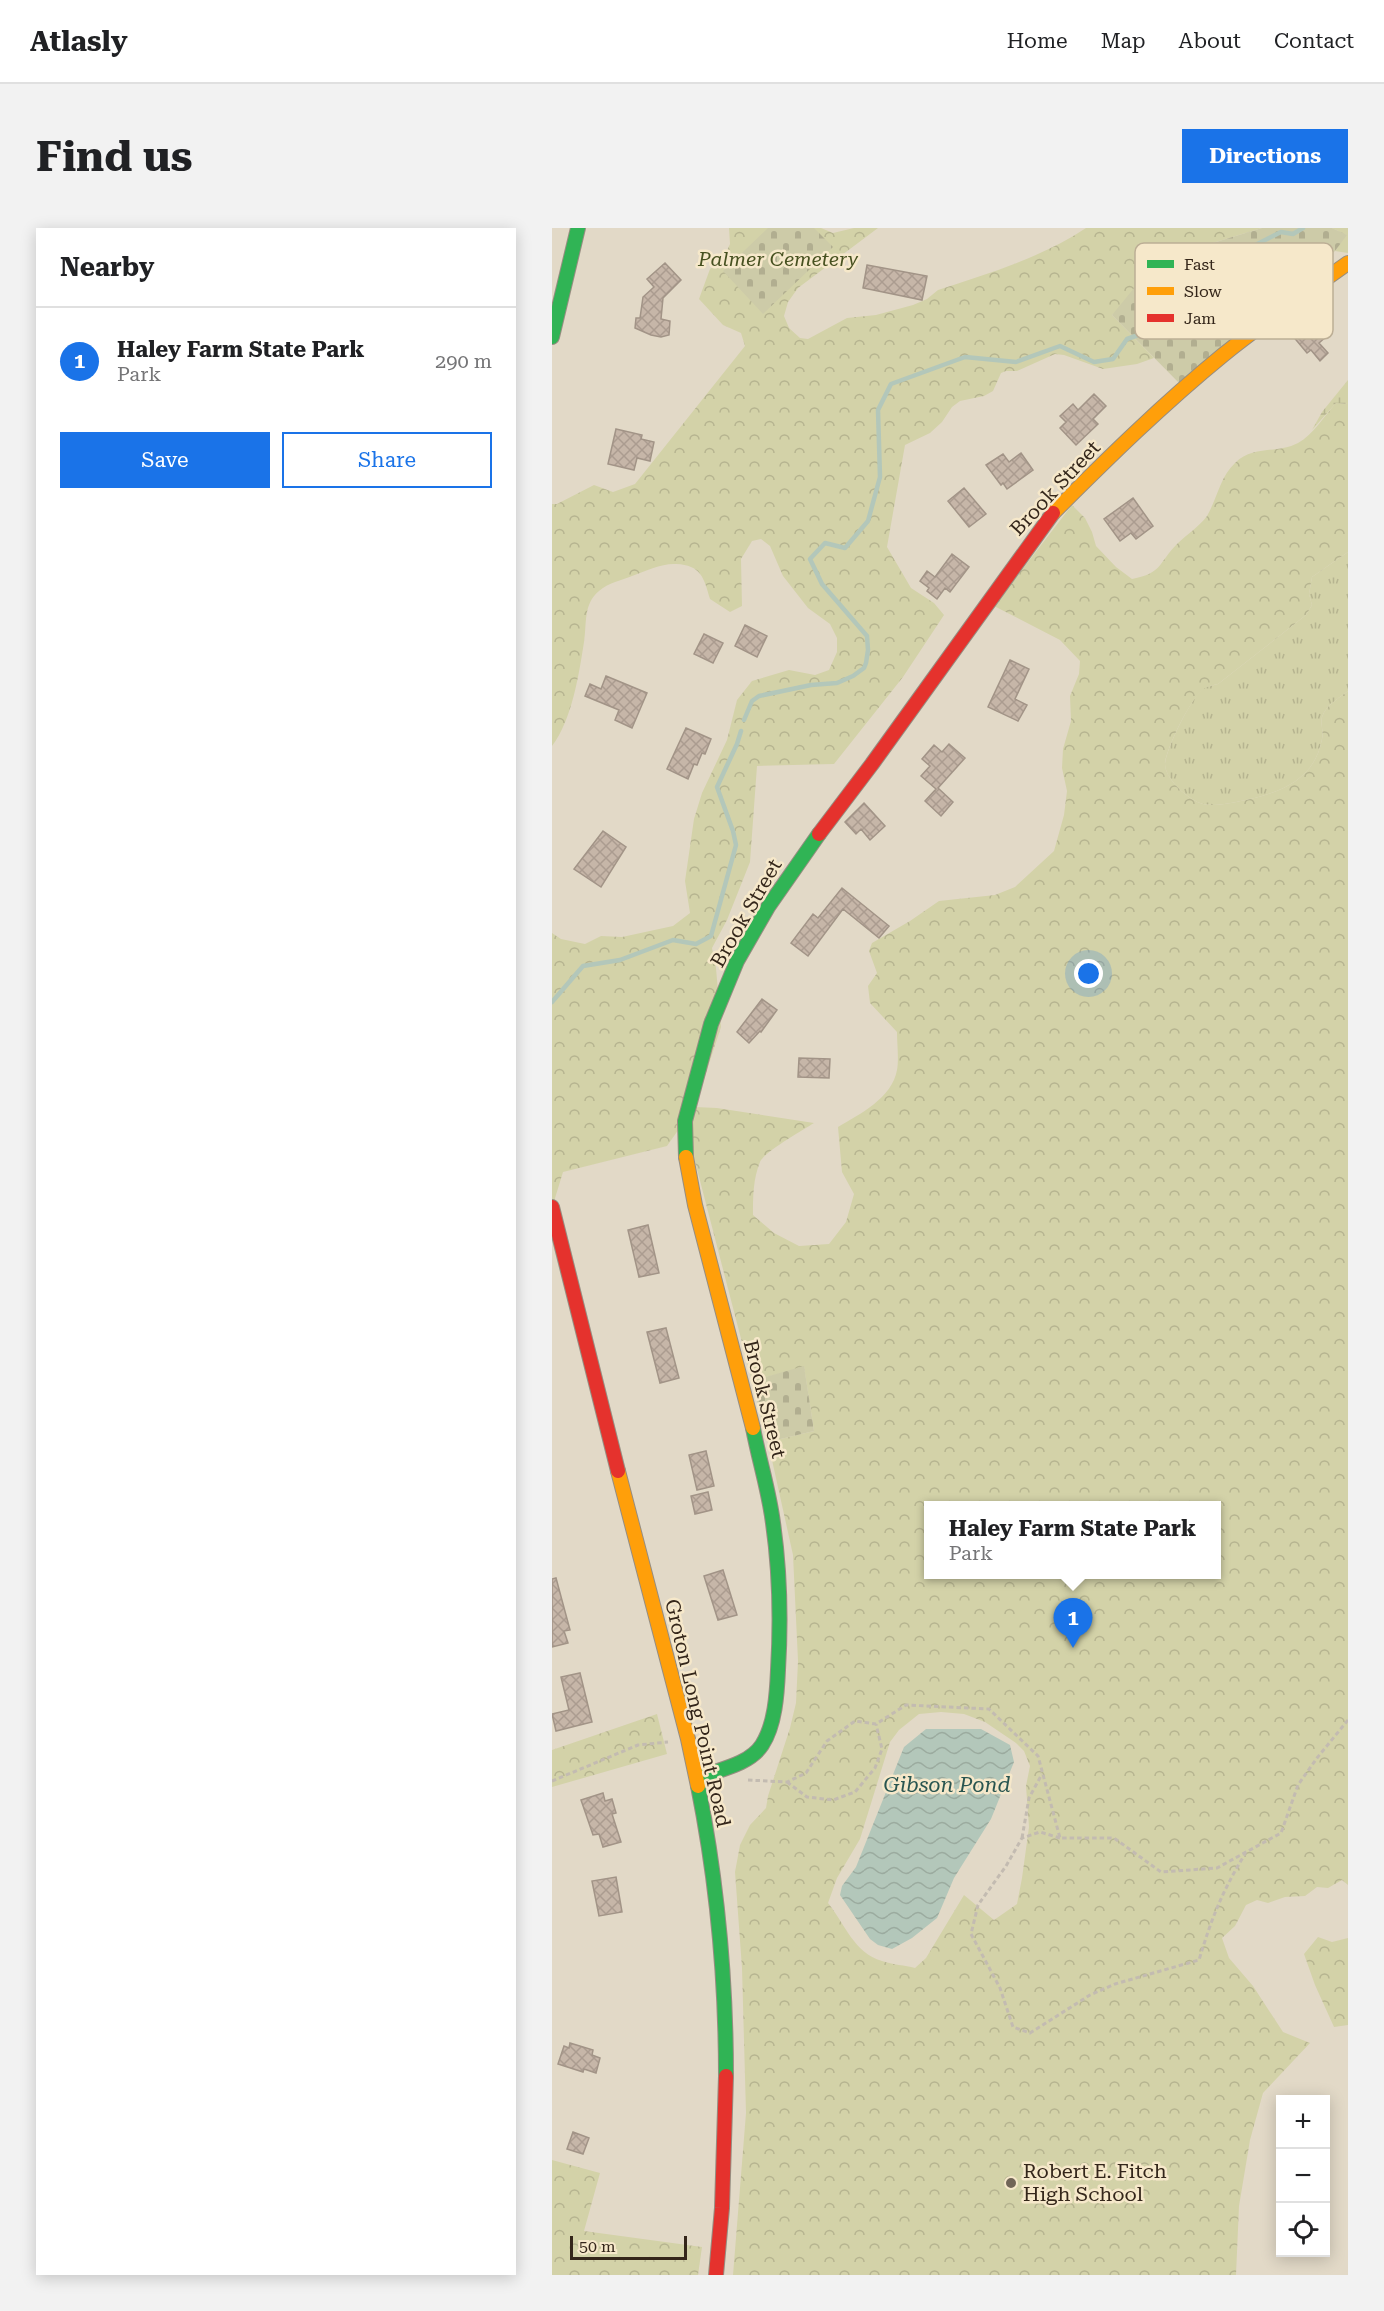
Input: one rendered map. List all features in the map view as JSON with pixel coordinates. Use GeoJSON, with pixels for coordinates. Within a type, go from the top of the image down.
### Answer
{"type":"FeatureCollection","features":[{"type":"Feature","properties":{"kind":"street"},"geometry":{"type":"LineString","coordinates":[[552,337],[578,228]]}},
{"type":"Feature","properties":{"kind":"street","name":"Brook Street"},"geometry":{"type":"LineString","coordinates":[[1333,274],[1348,263]]}},
{"type":"Feature","properties":{"kind":"street","name":"Brook Street"},"geometry":{"type":"LineString","coordinates":[[697,1778],[745,1760],[761,1747],[769,1730],[777,1691],[780,1642],[780,1582],[773,1521],[747,1403],[695,1205],[685,1149],[690,1097],[711,1024],[737,961],[768,907],[829,819],[872,764],[1046,521],[1110,456],[1244,339]]}},
{"type":"Feature","properties":{"kind":"street","name":"Groton Long Point Road"},"geometry":{"type":"LineString","coordinates":[[552,1208],[688,1739],[697,1778],[716,1893],[722,1963],[726,2060],[726,2140],[721,2233],[716,2275]]}},
{"type":"Feature","properties":{"kind":"path"},"geometry":{"type":"LineString","coordinates":[[720,1769],[751,1780],[787,1782],[806,1773],[827,1741],[855,1721],[876,1724],[906,1705],[989,1709],[1038,1756],[1060,1838]]}},
{"type":"Feature","properties":{"kind":"path"},"geometry":{"type":"LineString","coordinates":[[1022,1838],[1040,1832],[1060,1838],[1114,1838],[1161,1872],[1217,1868],[1281,1833],[1298,1785],[1348,1720]]}},
{"type":"Feature","properties":{"kind":"path"},"geometry":{"type":"LineString","coordinates":[[787,1782],[807,1797],[833,1800],[855,1792],[875,1768],[882,1749],[876,1724]]}},
{"type":"Feature","properties":{"kind":"path"},"geometry":{"type":"LineString","coordinates":[[552,1781],[639,1745],[688,1739]]}},
{"type":"Feature","properties":{"kind":"path"},"geometry":{"type":"LineString","coordinates":[[1042,1773],[1029,1798],[1022,1838],[1006,1866],[978,1905],[971,1935],[1000,1988],[1013,2028],[1030,2033],[1106,1987],[1199,1960],[1212,1916],[1225,1886],[1246,1852]]}},
{"type":"Feature","properties":{"kind":"green space"},"geometry":{"type":"Polygon","coordinates":[[[729,228],[821,228],[833,233],[854,228],[878,228],[798,288],[788,302],[784,316],[789,328],[800,338],[808,339],[847,318],[876,315],[913,305],[927,299],[938,290],[995,271],[1051,248],[1086,228],[1262,228],[1213,243],[1135,243],[1135,296],[1112,315],[1154,358],[1137,364],[1103,369],[1055,354],[1017,371],[1006,371],[1001,373],[993,391],[984,396],[960,401],[930,433],[905,445],[887,547],[911,588],[934,603],[944,615],[903,677],[834,764],[757,766],[750,862],[727,920],[712,948],[721,1027],[695,1107],[717,1108],[814,1123],[763,1158],[758,1168],[754,1188],[753,1215],[774,1233],[799,1246],[829,1244],[846,1222],[854,1194],[842,1172],[838,1127],[865,1111],[882,1097],[894,1080],[897,1070],[897,1032],[870,1003],[868,986],[877,973],[869,951],[872,943],[939,901],[995,895],[1015,887],[1054,851],[1064,815],[1067,791],[1062,768],[1063,749],[1071,721],[1070,696],[1079,674],[1080,661],[1060,640],[994,606],[1072,505],[1085,518],[1096,546],[1116,567],[1132,579],[1142,577],[1155,570],[1177,544],[1204,520],[1226,475],[1242,457],[1298,443],[1314,430],[1336,403],[1348,404],[1348,552],[1312,577],[1309,594],[1312,605],[1306,615],[1218,684],[1206,687],[1193,701],[1180,723],[1165,764],[1173,782],[1200,803],[1218,805],[1232,803],[1275,792],[1296,781],[1313,764],[1322,739],[1324,713],[1333,702],[1348,691],[1348,1885],[1342,1880],[1328,1888],[1317,1887],[1305,1896],[1285,1897],[1268,1903],[1257,1900],[1246,1905],[1235,1926],[1222,1938],[1229,1958],[1253,1986],[1283,2032],[1310,2043],[1263,2093],[1250,2140],[1239,2206],[1236,2275],[733,2275],[746,2113],[742,1968],[735,1872],[740,1845],[750,1825],[766,1808],[790,1728],[796,1703],[798,1661],[793,1555],[768,1442],[814,1431],[804,1367],[752,1381],[691,1146],[693,1109],[667,1146],[563,1172],[552,1208],[552,933],[561,939],[585,944],[601,936],[622,937],[673,926],[690,913],[685,881],[694,819],[702,793],[727,740],[737,700],[752,681],[789,670],[815,675],[829,670],[837,652],[837,638],[830,624],[808,608],[783,576],[770,546],[761,539],[752,541],[741,559],[742,606],[730,612],[710,599],[703,579],[691,567],[671,564],[654,568],[607,586],[599,591],[590,602],[574,696],[565,723],[552,746],[552,504],[557,504],[594,485],[613,492],[635,484],[745,346],[741,333],[723,325],[699,299],[710,269],[724,257],[730,244],[729,228]],[[941,1712],[919,1714],[899,1730],[890,1742],[860,1839],[837,1878],[828,1903],[857,1945],[864,1952],[882,1961],[915,1968],[926,1958],[964,1895],[994,1920],[1017,1904],[1029,1827],[1026,1786],[1030,1766],[1024,1751],[1016,1743],[985,1722],[964,1714],[941,1712]]]}},
{"type":"Feature","properties":{"kind":"green space","name":"Palmer Cemetery"},"geometry":{"type":"Polygon","coordinates":[[[768,228],[814,228],[833,247],[763,314],[723,271],[768,228]]]}},
{"type":"Feature","properties":{"kind":"green space"},"geometry":{"type":"Polygon","coordinates":[[[1262,228],[1332,228],[1347,235],[1333,253],[1333,243],[1213,243],[1262,228]]]}},
{"type":"Feature","properties":{"kind":"green space"},"geometry":{"type":"Polygon","coordinates":[[[1332,228],[1348,228],[1348,253],[1335,251],[1346,235],[1332,228]]]}},
{"type":"Feature","properties":{"kind":"green space"},"geometry":{"type":"Polygon","coordinates":[[[1135,287],[1135,338],[1112,315],[1135,287]]]}},
{"type":"Feature","properties":{"kind":"green space"},"geometry":{"type":"Polygon","coordinates":[[[1136,339],[1232,339],[1180,384],[1136,339]]]}},
{"type":"Feature","properties":{"kind":"green space"},"geometry":{"type":"Polygon","coordinates":[[[1348,380],[1348,404],[1336,403],[1312,430],[1322,412],[1348,380]]]}},
{"type":"Feature","properties":{"kind":"green space"},"geometry":{"type":"Polygon","coordinates":[[[1348,552],[1348,691],[1333,702],[1324,713],[1322,739],[1313,764],[1296,781],[1263,796],[1218,805],[1200,803],[1189,797],[1173,782],[1165,764],[1175,735],[1193,700],[1205,687],[1218,684],[1306,615],[1312,605],[1309,594],[1312,577],[1348,552]]]}},
{"type":"Feature","properties":{"kind":"green space"},"geometry":{"type":"Polygon","coordinates":[[[804,1366],[814,1431],[768,1442],[752,1381],[804,1366]]]}},
{"type":"Feature","properties":{"kind":"green space"},"geometry":{"type":"Polygon","coordinates":[[[657,1714],[667,1754],[552,1787],[552,1750],[657,1714]]]}},
{"type":"Feature","properties":{"kind":"green space"},"geometry":{"type":"Polygon","coordinates":[[[1318,1937],[1332,1942],[1348,1938],[1348,2025],[1334,2027],[1304,1954],[1318,1937]]]}},
{"type":"Feature","properties":{"kind":"green space"},"geometry":{"type":"Polygon","coordinates":[[[552,2160],[600,2173],[584,2231],[702,2247],[698,2275],[552,2275],[552,2160]]]}},
{"type":"Feature","properties":{"kind":"water","name":"Gibson Pond"},"geometry":{"type":"Polygon","coordinates":[[[926,1729],[981,1729],[1010,1745],[1014,1762],[991,1819],[954,1878],[937,1918],[912,1938],[892,1949],[878,1945],[870,1939],[840,1895],[842,1886],[856,1867],[904,1747],[926,1729]]]}},
{"type":"Feature","properties":{"kind":"building"},"geometry":{"type":"Polygon","coordinates":[[[665,263],[681,280],[663,298],[661,319],[670,321],[669,335],[661,337],[635,328],[636,318],[640,318],[643,297],[654,287],[647,279],[665,263]]]}},
{"type":"Feature","properties":{"kind":"building"},"geometry":{"type":"Polygon","coordinates":[[[867,265],[927,276],[922,300],[863,288],[867,265]]]}},
{"type":"Feature","properties":{"kind":"building"},"geometry":{"type":"Polygon","coordinates":[[[1295,339],[1324,339],[1319,343],[1328,353],[1320,361],[1311,350],[1307,353],[1295,339]]]}},
{"type":"Feature","properties":{"kind":"building"},"geometry":{"type":"Polygon","coordinates":[[[1094,394],[1106,406],[1093,419],[1098,424],[1076,445],[1060,428],[1066,422],[1060,416],[1073,404],[1078,410],[1094,394]]]}},
{"type":"Feature","properties":{"kind":"building"},"geometry":{"type":"Polygon","coordinates":[[[616,429],[642,435],[641,439],[654,442],[650,461],[637,458],[634,470],[608,464],[616,429]]]}},
{"type":"Feature","properties":{"kind":"building"},"geometry":{"type":"Polygon","coordinates":[[[1021,453],[1033,470],[1007,489],[1003,483],[1001,485],[986,465],[1003,454],[1009,462],[1021,453]]]}},
{"type":"Feature","properties":{"kind":"building"},"geometry":{"type":"Polygon","coordinates":[[[964,488],[986,514],[969,527],[948,501],[964,488]]]}},
{"type":"Feature","properties":{"kind":"building"},"geometry":{"type":"Polygon","coordinates":[[[1133,498],[1153,526],[1136,539],[1131,533],[1120,541],[1104,519],[1133,498]]]}},
{"type":"Feature","properties":{"kind":"building"},"geometry":{"type":"Polygon","coordinates":[[[952,554],[969,567],[950,592],[945,588],[937,599],[920,581],[927,571],[935,577],[952,554]]]}},
{"type":"Feature","properties":{"kind":"building"},"geometry":{"type":"Polygon","coordinates":[[[745,625],[767,636],[757,657],[735,646],[745,625]]]}},
{"type":"Feature","properties":{"kind":"building"},"geometry":{"type":"Polygon","coordinates":[[[704,634],[723,643],[713,663],[694,654],[704,634]]]}},
{"type":"Feature","properties":{"kind":"building"},"geometry":{"type":"Polygon","coordinates":[[[1010,660],[1029,669],[1015,699],[1027,705],[1018,721],[988,707],[1010,660]]]}},
{"type":"Feature","properties":{"kind":"building"},"geometry":{"type":"Polygon","coordinates":[[[606,676],[647,693],[632,728],[615,720],[619,710],[585,696],[590,684],[601,689],[606,676]]]}},
{"type":"Feature","properties":{"kind":"building"},"geometry":{"type":"Polygon","coordinates":[[[686,728],[711,739],[705,754],[702,753],[697,765],[694,764],[688,779],[667,769],[686,728]]]}},
{"type":"Feature","properties":{"kind":"building"},"geometry":{"type":"Polygon","coordinates":[[[949,744],[965,758],[938,788],[953,802],[941,816],[925,801],[936,789],[921,776],[930,766],[922,759],[934,745],[942,752],[949,744]]]}},
{"type":"Feature","properties":{"kind":"building"},"geometry":{"type":"Polygon","coordinates":[[[864,803],[885,826],[870,840],[861,829],[856,834],[845,822],[864,803]]]}},
{"type":"Feature","properties":{"kind":"building"},"geometry":{"type":"Polygon","coordinates":[[[603,831],[626,847],[601,887],[574,869],[603,831]]]}},
{"type":"Feature","properties":{"kind":"building"},"geometry":{"type":"Polygon","coordinates":[[[842,888],[889,926],[879,938],[843,909],[808,956],[791,943],[813,914],[818,918],[842,888]]]}},
{"type":"Feature","properties":{"kind":"building"},"geometry":{"type":"Polygon","coordinates":[[[762,999],[777,1010],[761,1032],[749,1043],[737,1032],[762,999]]]}},
{"type":"Feature","properties":{"kind":"building"},"geometry":{"type":"Polygon","coordinates":[[[799,1058],[830,1059],[829,1078],[798,1077],[799,1058]]]}},
{"type":"Feature","properties":{"kind":"building"},"geometry":{"type":"Polygon","coordinates":[[[648,1225],[659,1273],[639,1277],[628,1230],[648,1225]]]}},
{"type":"Feature","properties":{"kind":"building"},"geometry":{"type":"Polygon","coordinates":[[[666,1328],[679,1378],[660,1383],[647,1332],[666,1328]]]}},
{"type":"Feature","properties":{"kind":"building"},"geometry":{"type":"Polygon","coordinates":[[[706,1451],[714,1486],[697,1490],[689,1455],[706,1451]]]}},
{"type":"Feature","properties":{"kind":"building"},"geometry":{"type":"Polygon","coordinates":[[[708,1492],[712,1510],[695,1514],[691,1496],[708,1492]]]}},
{"type":"Feature","properties":{"kind":"building"},"geometry":{"type":"Polygon","coordinates":[[[723,1570],[737,1615],[718,1620],[704,1576],[723,1570]]]}},
{"type":"Feature","properties":{"kind":"building"},"geometry":{"type":"Polygon","coordinates":[[[556,1578],[570,1630],[564,1631],[568,1643],[552,1647],[552,1579],[556,1578]]]}},
{"type":"Feature","properties":{"kind":"building"},"geometry":{"type":"Polygon","coordinates":[[[580,1673],[592,1722],[556,1731],[552,1714],[569,1710],[561,1677],[580,1673]]]}},
{"type":"Feature","properties":{"kind":"building"},"geometry":{"type":"Polygon","coordinates":[[[603,1793],[605,1801],[612,1799],[616,1813],[612,1814],[621,1842],[603,1847],[599,1834],[593,1835],[581,1800],[603,1793]]]}},
{"type":"Feature","properties":{"kind":"building"},"geometry":{"type":"Polygon","coordinates":[[[616,1877],[622,1912],[599,1916],[592,1881],[616,1877]]]}},
{"type":"Feature","properties":{"kind":"building"},"geometry":{"type":"Polygon","coordinates":[[[570,2043],[593,2050],[592,2055],[600,2058],[596,2073],[584,2069],[583,2072],[558,2064],[564,2046],[569,2048],[570,2043]]]}},
{"type":"Feature","properties":{"kind":"building"},"geometry":{"type":"Polygon","coordinates":[[[573,2132],[589,2138],[583,2154],[567,2149],[573,2132]]]}},
{"type":"Feature","properties":{"kind":"waterway"},"geometry":{"type":"LineString","coordinates":[[1259,243],[1281,232],[1293,234],[1303,228]]}},
{"type":"Feature","properties":{"kind":"waterway"},"geometry":{"type":"LineString","coordinates":[[744,720],[752,701],[759,696],[811,685],[837,683],[864,668],[868,650],[867,636],[822,584],[810,559],[825,543],[845,548],[868,521],[880,477],[878,410],[891,384],[965,357],[1016,362],[1060,346],[1094,362],[1113,359],[1127,339],[1135,336]]}},
{"type":"Feature","properties":{"kind":"waterway"},"geometry":{"type":"LineString","coordinates":[[552,1002],[583,966],[620,960],[673,940],[696,944],[711,936],[736,845],[717,787],[741,731]]}},
{"type":"Feature","properties":{"kind":"traffic: fast"},"geometry":{"type":"LineString","coordinates":[[552,337],[578,228]]}},
{"type":"Feature","properties":{"kind":"traffic: fast"},"geometry":{"type":"LineString","coordinates":[[686,1157],[685,1121],[711,1024],[737,961],[768,907],[819,834]]}},
{"type":"Feature","properties":{"kind":"traffic: fast"},"geometry":{"type":"LineString","coordinates":[[697,1778],[732,1766],[756,1752],[770,1728],[774,1709],[778,1679],[779,1633],[777,1560],[771,1511],[753,1428]]}},
{"type":"Feature","properties":{"kind":"traffic: fast"},"geometry":{"type":"LineString","coordinates":[[698,1786],[719,1930],[726,2076]]}},
{"type":"Feature","properties":{"kind":"traffic: slow"},"geometry":{"type":"LineString","coordinates":[[1333,274],[1348,263]]}},
{"type":"Feature","properties":{"kind":"traffic: slow"},"geometry":{"type":"LineString","coordinates":[[1053,513],[1136,432],[1244,339]]}},
{"type":"Feature","properties":{"kind":"traffic: slow"},"geometry":{"type":"LineString","coordinates":[[686,1157],[695,1205],[753,1428]]}},
{"type":"Feature","properties":{"kind":"traffic: slow"},"geometry":{"type":"LineString","coordinates":[[618,1471],[688,1739],[698,1786]]}},
{"type":"Feature","properties":{"kind":"traffic: jam"},"geometry":{"type":"LineString","coordinates":[[819,834],[1053,513]]}},
{"type":"Feature","properties":{"kind":"traffic: jam"},"geometry":{"type":"LineString","coordinates":[[552,1207],[618,1471]]}},
{"type":"Feature","properties":{"kind":"traffic: jam"},"geometry":{"type":"LineString","coordinates":[[716,2275],[722,2208],[726,2076]]}},
{"type":"Feature","properties":{"kind":"place","name":"Haley Farm State Park"},"geometry":{"type":"Point","coordinates":[1073,1648]}},
{"type":"Feature","properties":{"kind":"place","name":"Robert E. Fitch High School"},"geometry":{"type":"Point","coordinates":[1011,2183]}}]}
